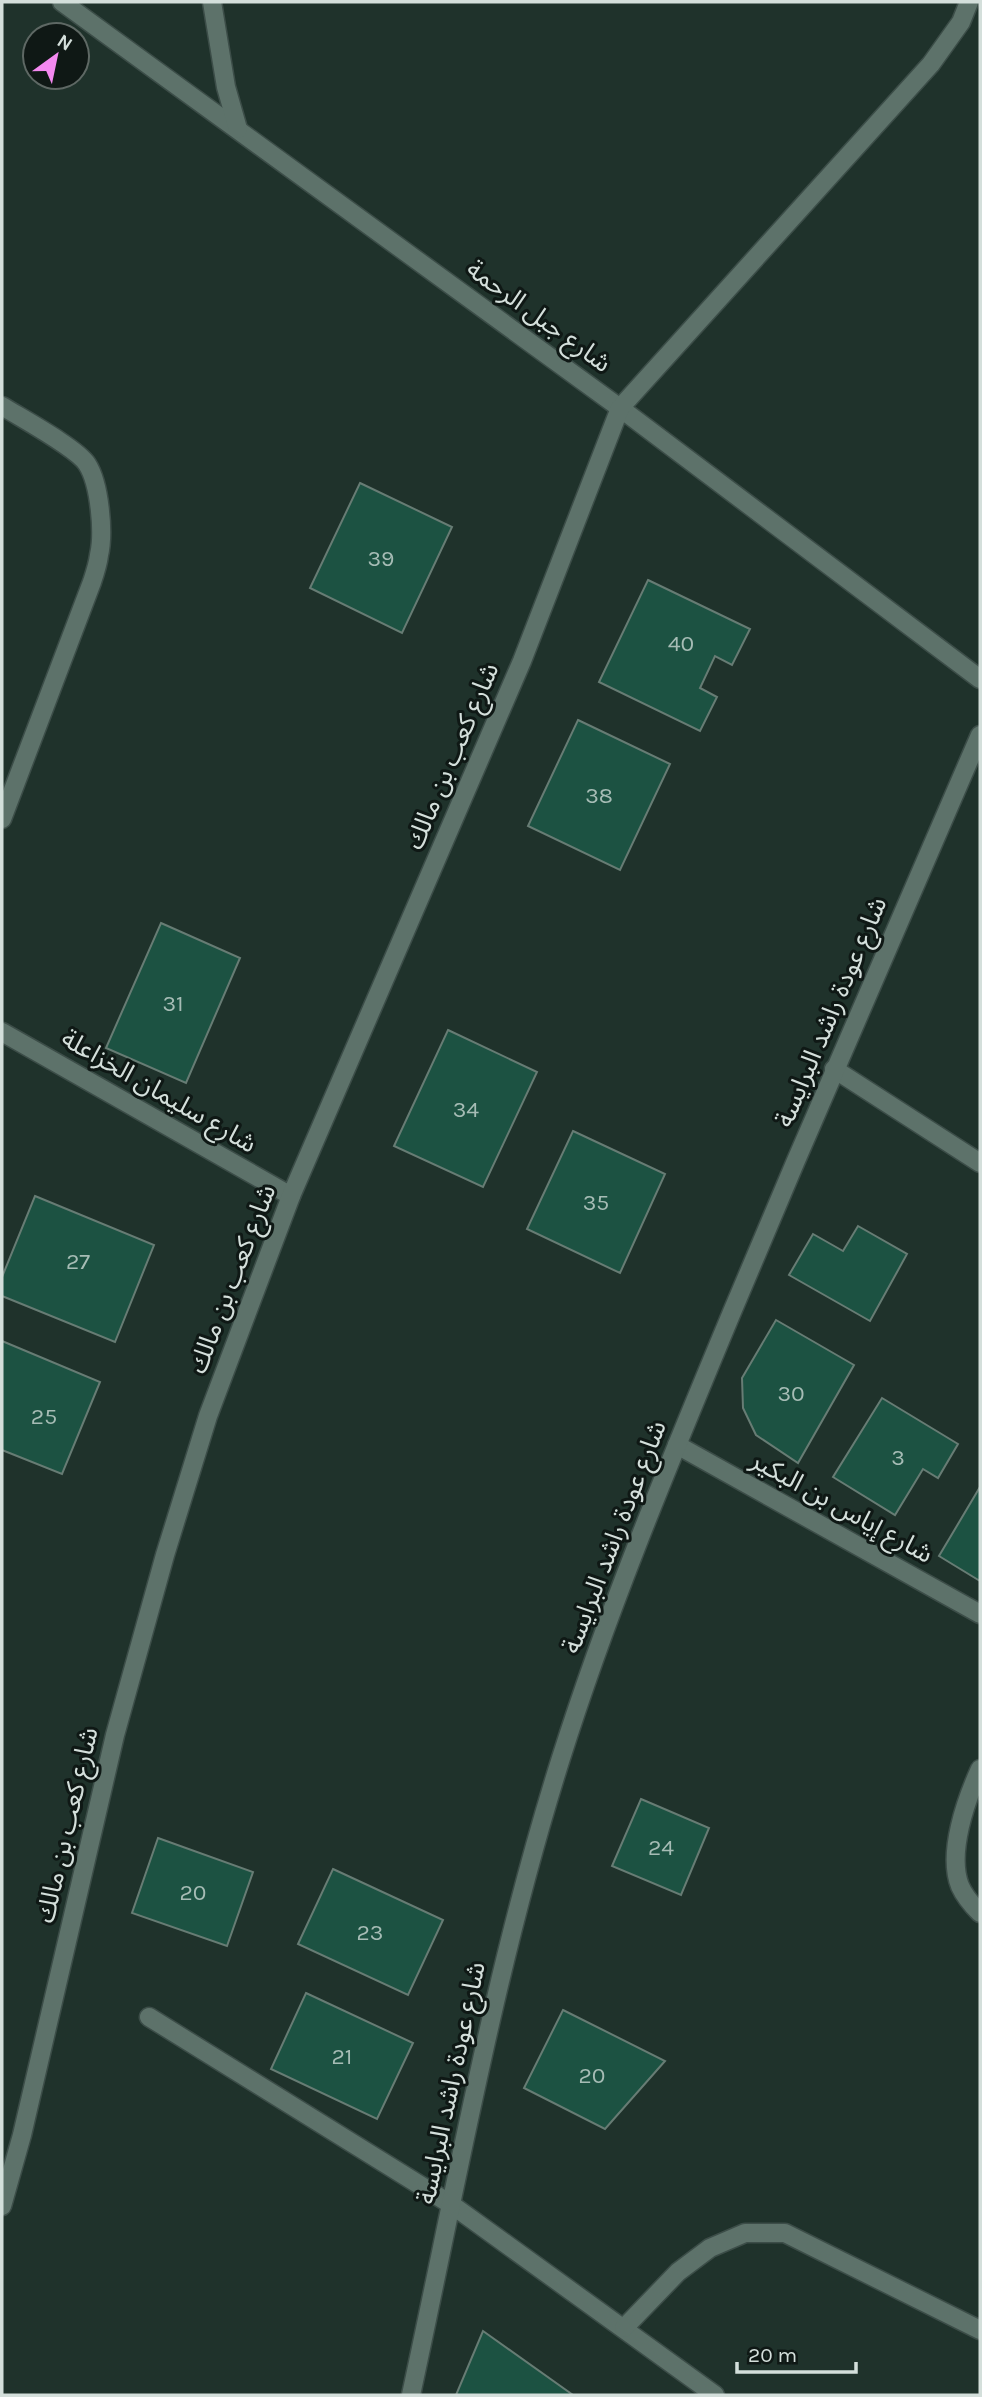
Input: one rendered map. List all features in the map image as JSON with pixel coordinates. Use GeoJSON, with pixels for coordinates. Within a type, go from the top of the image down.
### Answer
{"type":"FeatureCollection","features":[{"type":"Feature","properties":{"kind":"street","name":"شارع جبل الرحمة"},"geometry":{"type":"LineString","coordinates":[[62,2],[620,408],[980,679]]}},
{"type":"Feature","properties":{"kind":"street"},"geometry":{"type":"LineString","coordinates":[[212,2],[226,87],[238,129]]}},
{"type":"Feature","properties":{"kind":"street"},"geometry":{"type":"LineString","coordinates":[[620,408],[931,64],[961,22],[969,2]]}},
{"type":"Feature","properties":{"kind":"street"},"geometry":{"type":"LineString","coordinates":[[2,406],[77,454],[87,465],[94,481],[101,531],[100,555],[92,582],[2,819]]}},
{"type":"Feature","properties":{"kind":"street","name":"شارع كعب بن مالك"},"geometry":{"type":"LineString","coordinates":[[2,2206],[25,2122],[115,1735],[165,1555],[208,1416],[291,1195],[522,661],[620,408]]}},
{"type":"Feature","properties":{"kind":"street","name":"شارع عودة راشد البرايسة"},"geometry":{"type":"LineString","coordinates":[[411,2395],[483,2051],[523,1884],[561,1757],[611,1609],[834,1069],[980,735]]}},
{"type":"Feature","properties":{"kind":"street","name":"شارع سليمان الخزاعلة"},"geometry":{"type":"LineString","coordinates":[[2,1031],[291,1195]]}},
{"type":"Feature","properties":{"kind":"street"},"geometry":{"type":"LineString","coordinates":[[834,1069],[980,1163]]}},
{"type":"Feature","properties":{"kind":"street","name":"شارع إياس بن البكير"},"geometry":{"type":"LineString","coordinates":[[677,1445],[980,1614]]}},
{"type":"Feature","properties":{"kind":"street"},"geometry":{"type":"LineString","coordinates":[[980,1769],[958,1835],[956,1869],[960,1888],[980,1913]]}},
{"type":"Feature","properties":{"kind":"street"},"geometry":{"type":"LineString","coordinates":[[149,2017],[452,2205],[715,2395]]}},
{"type":"Feature","properties":{"kind":"street"},"geometry":{"type":"LineString","coordinates":[[624,2328],[678,2272],[710,2248],[745,2233],[785,2233],[980,2330]]}},
{"type":"Feature","properties":{"kind":"building"},"geometry":{"type":"Polygon","coordinates":[[[360,483],[452,527],[402,633],[310,588],[360,483]]]}},
{"type":"Feature","properties":{"kind":"building"},"geometry":{"type":"Polygon","coordinates":[[[648,580],[750,629],[732,665],[715,656],[700,688],[717,697],[700,731],[599,682],[648,580]]]}},
{"type":"Feature","properties":{"kind":"building"},"geometry":{"type":"Polygon","coordinates":[[[578,720],[670,764],[620,870],[528,826],[578,720]]]}},
{"type":"Feature","properties":{"kind":"building"},"geometry":{"type":"Polygon","coordinates":[[[161,923],[240,958],[186,1083],[106,1048],[161,923]]]}},
{"type":"Feature","properties":{"kind":"building"},"geometry":{"type":"Polygon","coordinates":[[[448,1030],[537,1072],[483,1187],[394,1146],[448,1030]]]}},
{"type":"Feature","properties":{"kind":"building"},"geometry":{"type":"Polygon","coordinates":[[[573,1131],[665,1174],[620,1273],[527,1229],[573,1131]]]}},
{"type":"Feature","properties":{"kind":"building"},"geometry":{"type":"Polygon","coordinates":[[[35,1196],[154,1245],[115,1342],[2,1296],[2,1277],[35,1196]]]}},
{"type":"Feature","properties":{"kind":"building"},"geometry":{"type":"Polygon","coordinates":[[[858,1226],[907,1254],[870,1321],[789,1275],[813,1234],[843,1251],[858,1226]]]}},
{"type":"Feature","properties":{"kind":"building"},"geometry":{"type":"Polygon","coordinates":[[[776,1320],[854,1365],[798,1463],[756,1435],[743,1408],[742,1378],[776,1320]]]}},
{"type":"Feature","properties":{"kind":"building"},"geometry":{"type":"Polygon","coordinates":[[[2,1341],[100,1382],[62,1474],[2,1450],[2,1341]]]}},
{"type":"Feature","properties":{"kind":"building"},"geometry":{"type":"Polygon","coordinates":[[[882,1398],[958,1444],[938,1478],[923,1469],[895,1515],[833,1477],[882,1398]]]}},
{"type":"Feature","properties":{"kind":"building"},"geometry":{"type":"Polygon","coordinates":[[[980,1487],[980,1581],[939,1556],[980,1487]]]}},
{"type":"Feature","properties":{"kind":"building"},"geometry":{"type":"Polygon","coordinates":[[[641,1799],[709,1828],[681,1895],[612,1866],[641,1799]]]}},
{"type":"Feature","properties":{"kind":"building"},"geometry":{"type":"Polygon","coordinates":[[[158,1838],[253,1872],[227,1946],[132,1913],[158,1838]]]}},
{"type":"Feature","properties":{"kind":"building"},"geometry":{"type":"Polygon","coordinates":[[[333,1869],[443,1920],[408,1995],[298,1944],[333,1869]]]}},
{"type":"Feature","properties":{"kind":"building"},"geometry":{"type":"Polygon","coordinates":[[[306,1993],[413,2043],[377,2119],[271,2069],[306,1993]]]}},
{"type":"Feature","properties":{"kind":"building"},"geometry":{"type":"Polygon","coordinates":[[[563,2010],[665,2061],[605,2129],[524,2088],[563,2010]]]}},
{"type":"Feature","properties":{"kind":"building"},"geometry":{"type":"Polygon","coordinates":[[[483,2331],[573,2395],[456,2395],[483,2331]]]}}]}
